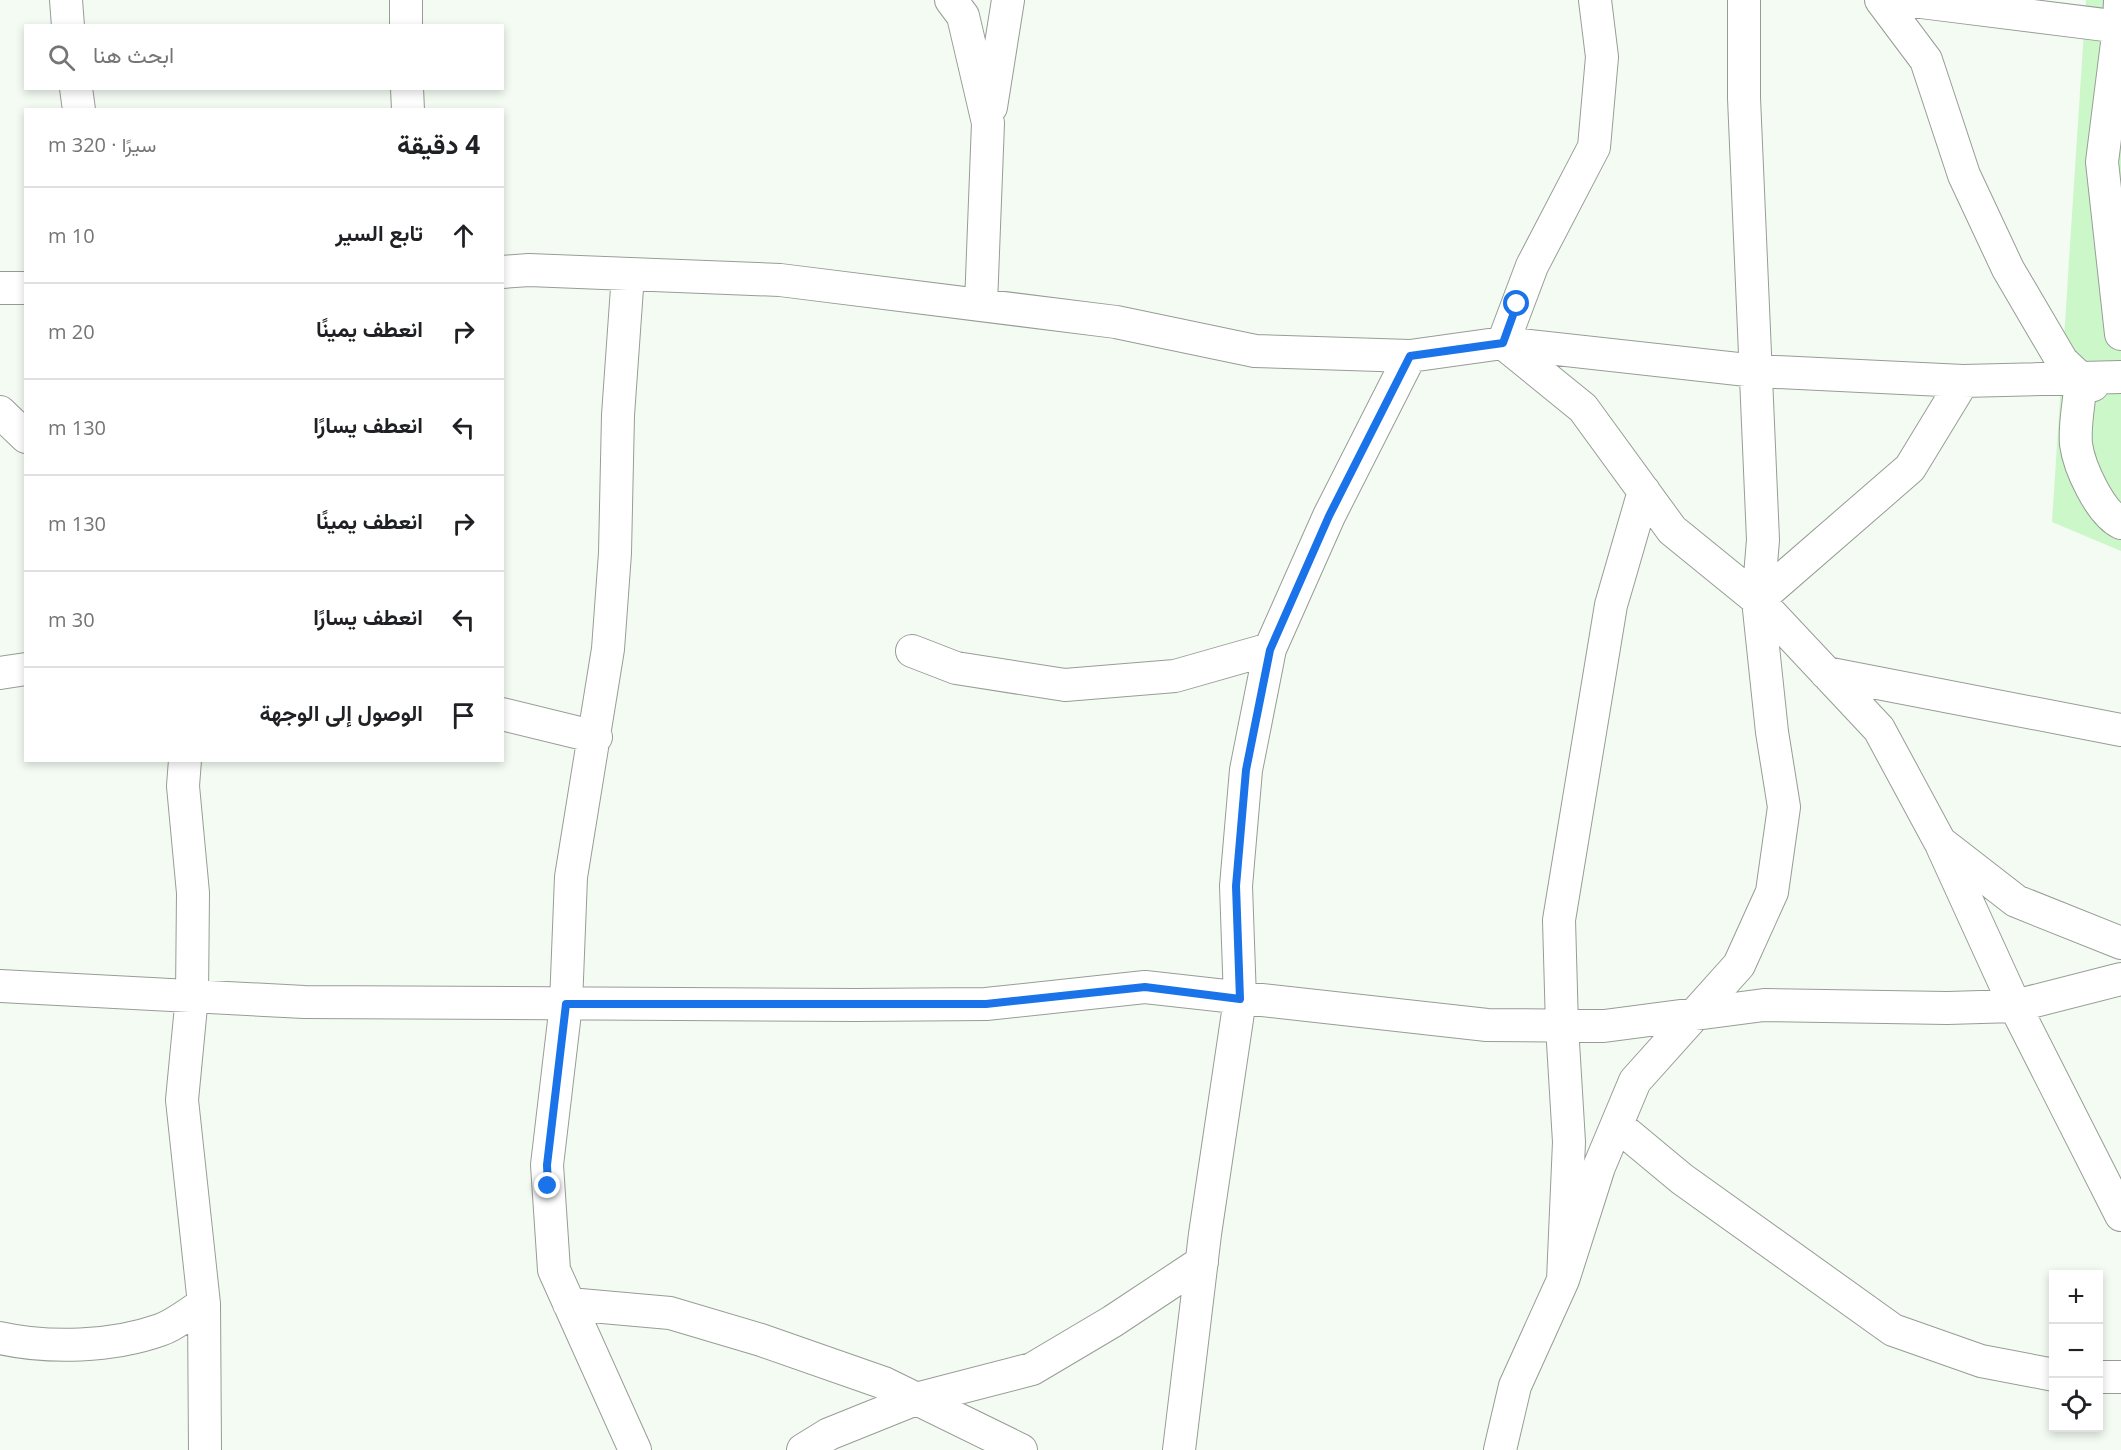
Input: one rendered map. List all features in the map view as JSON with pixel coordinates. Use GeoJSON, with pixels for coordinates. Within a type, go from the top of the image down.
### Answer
{"type":"FeatureCollection","features":[{"type":"Feature","properties":{"kind":"street"},"geometry":{"type":"LineString","coordinates":[[66,0],[68,24]]}},
{"type":"Feature","properties":{"kind":"street"},"geometry":{"type":"LineString","coordinates":[[406,0],[406,24]]}},
{"type":"Feature","properties":{"kind":"street"},"geometry":{"type":"LineString","coordinates":[[951,0],[963,16],[988,123]]}},
{"type":"Feature","properties":{"kind":"street"},"geometry":{"type":"LineString","coordinates":[[981,304],[988,123],[1008,0]]}},
{"type":"Feature","properties":{"kind":"street"},"geometry":{"type":"LineString","coordinates":[[1503,343],[1532,266],[1594,147],[1602,57],[1595,0]]}},
{"type":"Feature","properties":{"kind":"street"},"geometry":{"type":"LineString","coordinates":[[1500,1450],[1515,1386],[1563,1280],[1599,1167],[1635,1081],[1739,965],[1772,892],[1784,807],[1772,732],[1758,600],[1763,540],[1744,109],[1744,0]]}},
{"type":"Feature","properties":{"kind":"street"},"geometry":{"type":"LineString","coordinates":[[1881,0],[1926,60],[1964,175],[2008,269],[2062,361],[2081,379],[2121,398]]}},
{"type":"Feature","properties":{"kind":"street"},"geometry":{"type":"LineString","coordinates":[[1905,0],[2120,18],[2102,162],[2121,334]]}},
{"type":"Feature","properties":{"kind":"street"},"geometry":{"type":"LineString","coordinates":[[76,90],[79,108]]}},
{"type":"Feature","properties":{"kind":"street"},"geometry":{"type":"LineString","coordinates":[[407,90],[408,108]]}},
{"type":"Feature","properties":{"kind":"street"},"geometry":{"type":"LineString","coordinates":[[504,272],[530,270],[780,280],[1116,322],[1255,351],[1410,356],[1503,343],[1756,371],[1963,381],[2121,377]]}},
{"type":"Feature","properties":{"kind":"street"},"geometry":{"type":"LineString","coordinates":[[628,274],[618,415],[615,553],[608,649],[596,737],[571,877],[566,1004],[547,1165],[554,1270],[635,1450]]}},
{"type":"Feature","properties":{"kind":"street"},"geometry":{"type":"LineString","coordinates":[[0,288],[24,288]]}},
{"type":"Feature","properties":{"kind":"street"},"geometry":{"type":"LineString","coordinates":[[1503,343],[1583,408],[1672,530],[1758,600],[1879,729],[1940,842],[2014,1006],[2121,1215]]}},
{"type":"Feature","properties":{"kind":"street"},"geometry":{"type":"LineString","coordinates":[[1179,1450],[1202,1262],[1240,999],[1237,875],[1246,770],[1270,650],[1329,516],[1410,356]]}},
{"type":"Feature","properties":{"kind":"street"},"geometry":{"type":"LineString","coordinates":[[2081,379],[2076,445],[2094,495],[2115,520],[2121,523]]}},
{"type":"Feature","properties":{"kind":"street"},"geometry":{"type":"LineString","coordinates":[[1758,600],[1910,468],[1963,381]]}},
{"type":"Feature","properties":{"kind":"street"},"geometry":{"type":"LineString","coordinates":[[0,412],[24,435]]}},
{"type":"Feature","properties":{"kind":"street"},"geometry":{"type":"LineString","coordinates":[[1563,1280],[1569,1142],[1559,921],[1611,605],[1644,490]]}},
{"type":"Feature","properties":{"kind":"street"},"geometry":{"type":"LineString","coordinates":[[912,651],[956,668],[1065,685],[1175,676],[1270,650]]}},
{"type":"Feature","properties":{"kind":"street"},"geometry":{"type":"LineString","coordinates":[[0,673],[24,669]]}},
{"type":"Feature","properties":{"kind":"street"},"geometry":{"type":"LineString","coordinates":[[1826,673],[2121,730]]}},
{"type":"Feature","properties":{"kind":"street"},"geometry":{"type":"LineString","coordinates":[[504,714],[596,737]]}},
{"type":"Feature","properties":{"kind":"street"},"geometry":{"type":"LineString","coordinates":[[185,762],[183,786],[193,893],[192,996],[182,1100],[204,1304],[205,1450]]}},
{"type":"Feature","properties":{"kind":"street"},"geometry":{"type":"LineString","coordinates":[[1940,842],[2016,901],[2121,943]]}},
{"type":"Feature","properties":{"kind":"street"},"geometry":{"type":"LineString","coordinates":[[0,986],[304,1002],[566,1004],[986,1004],[1145,987],[1487,1025],[1604,1026],[1764,1005],[1947,1008],[2014,1006],[2121,979]]}},
{"type":"Feature","properties":{"kind":"street"},"geometry":{"type":"LineString","coordinates":[[1617,1125],[1682,1179],[1893,1330],[1981,1361],[2049,1374]]}},
{"type":"Feature","properties":{"kind":"street"},"geometry":{"type":"LineString","coordinates":[[803,1450],[829,1434],[916,1399],[1032,1369],[1113,1321],[1202,1262]]}},
{"type":"Feature","properties":{"kind":"street"},"geometry":{"type":"LineString","coordinates":[[0,1338],[21,1343],[100,1344],[161,1330],[204,1304]]}},
{"type":"Feature","properties":{"kind":"street"},"geometry":{"type":"LineString","coordinates":[[569,1304],[670,1313],[817,1360],[884,1383],[1021,1450]]}},
{"type":"Feature","properties":{"kind":"street"},"geometry":{"type":"LineString","coordinates":[[2103,1377],[2121,1377]]}},
{"type":"Feature","properties":{"kind":"street"},"geometry":{"type":"LineString","coordinates":[[609,1392],[611,1450]]}},
{"type":"Feature","properties":{"kind":"green space"},"geometry":{"type":"Polygon","coordinates":[[[2086,0],[2121,0],[2121,551],[2052,522],[2086,0]]]}},
{"type":"Feature","properties":{"kind":"route"},"geometry":{"type":"LineString","coordinates":[[548,1186],[547,1165],[566,1004],[986,1004],[1145,987],[1240,999],[1236,886],[1246,770],[1270,650],[1329,516],[1410,356],[1503,343],[1517,304]]}}]}
